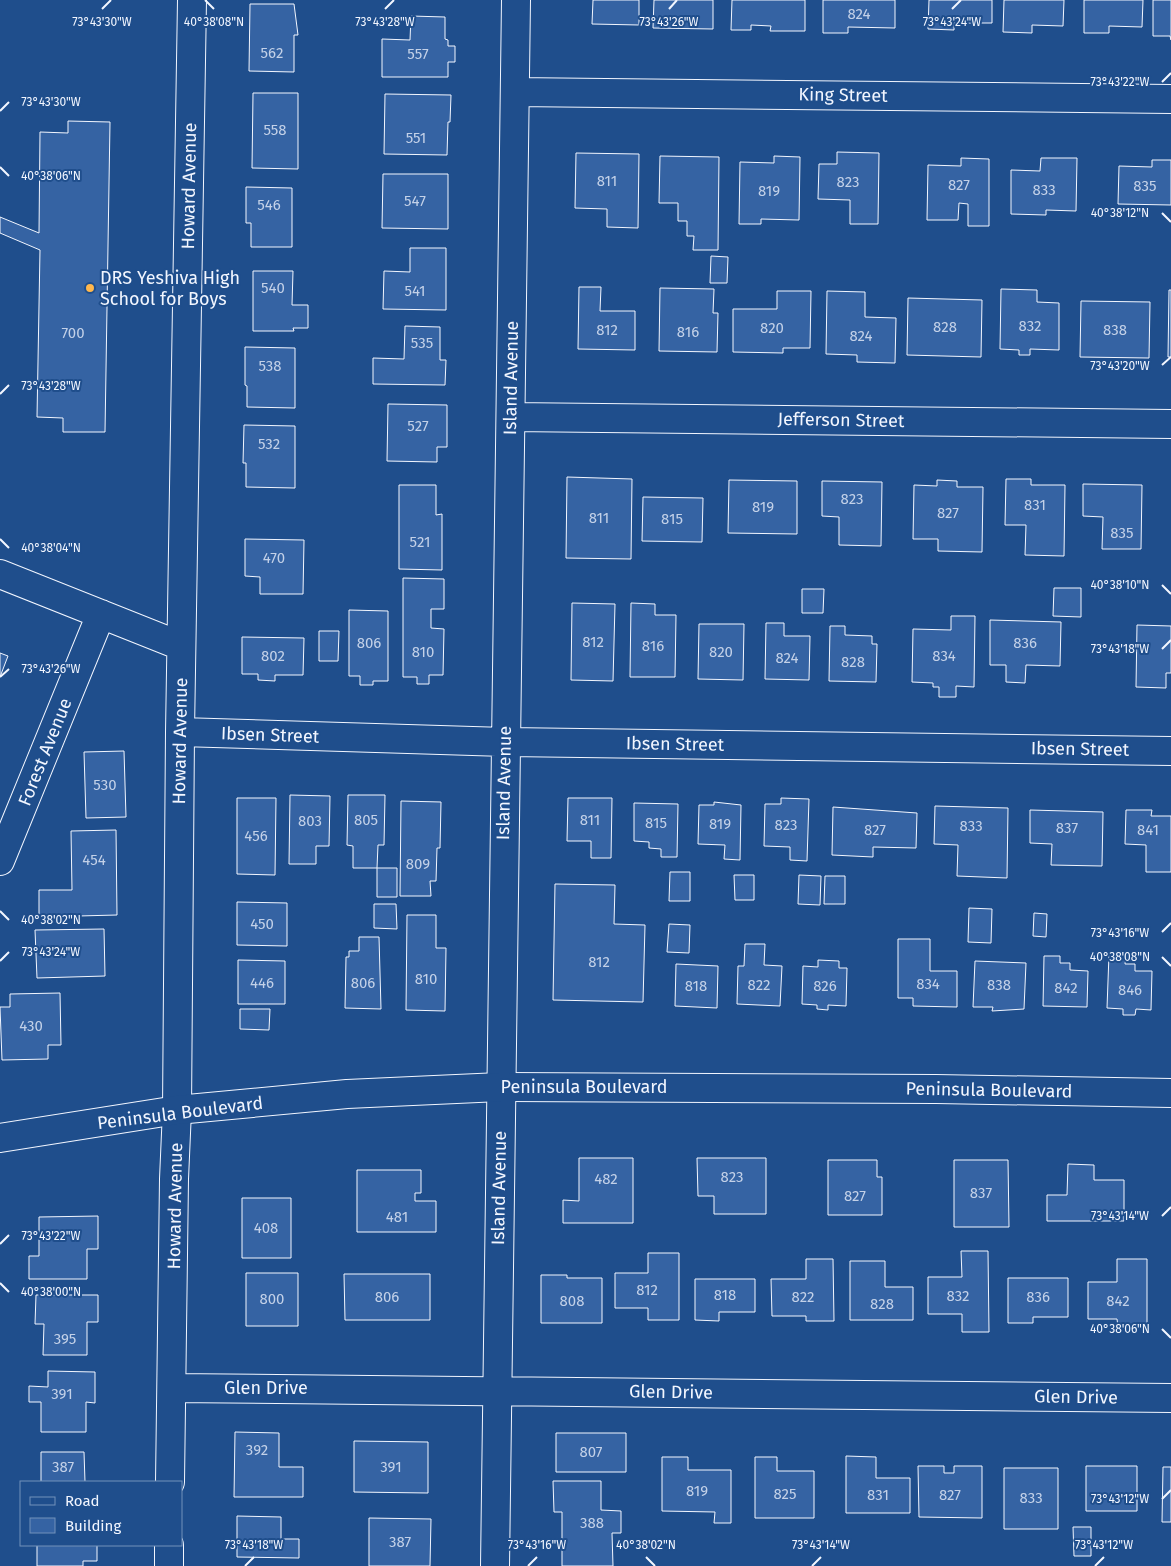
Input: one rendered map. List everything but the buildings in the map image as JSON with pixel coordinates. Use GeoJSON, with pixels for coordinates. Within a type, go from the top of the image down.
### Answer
{"type":"FeatureCollection","features":[{"type":"Feature","properties":{"kind":"street","name":"Howard Avenue"},"geometry":{"type":"LineString","coordinates":[[170,1481],[178,1110],[181,646],[192,0]]}},
{"type":"Feature","properties":{"kind":"street","name":"Island Avenue"},"geometry":{"type":"LineString","coordinates":[[494,1566],[516,0]]}},
{"type":"Feature","properties":{"kind":"street","name":"King Street"},"geometry":{"type":"LineString","coordinates":[[515,92],[1171,98]]}},
{"type":"Feature","properties":{"kind":"street","name":"Jefferson Street"},"geometry":{"type":"LineString","coordinates":[[511,417],[1171,424]]}},
{"type":"Feature","properties":{"kind":"street"},"geometry":{"type":"LineString","coordinates":[[0,574],[181,646]]}},
{"type":"Feature","properties":{"kind":"street","name":"Forest Avenue"},"geometry":{"type":"LineString","coordinates":[[0,861],[101,614]]}},
{"type":"Feature","properties":{"kind":"street","name":"Ibsen Street"},"geometry":{"type":"LineString","coordinates":[[180,732],[505,742],[1171,750]]}},
{"type":"Feature","properties":{"kind":"street","name":"Peninsula Boulevard"},"geometry":{"type":"LineString","coordinates":[[0,1138],[178,1110],[347,1094],[500,1087],[936,1089],[1171,1093]]}},
{"type":"Feature","properties":{"kind":"street","name":"Glen Drive"},"geometry":{"type":"LineString","coordinates":[[172,1388],[1171,1398]]}},
{"type":"Feature","properties":{"kind":"street"},"geometry":{"type":"LineString","coordinates":[[169,1546],[169,1566]]}},
{"type":"Feature","properties":{"kind":"place","name":"DRS Yeshiva High School for Boys"},"geometry":{"type":"Point","coordinates":[90,288]}}]}
